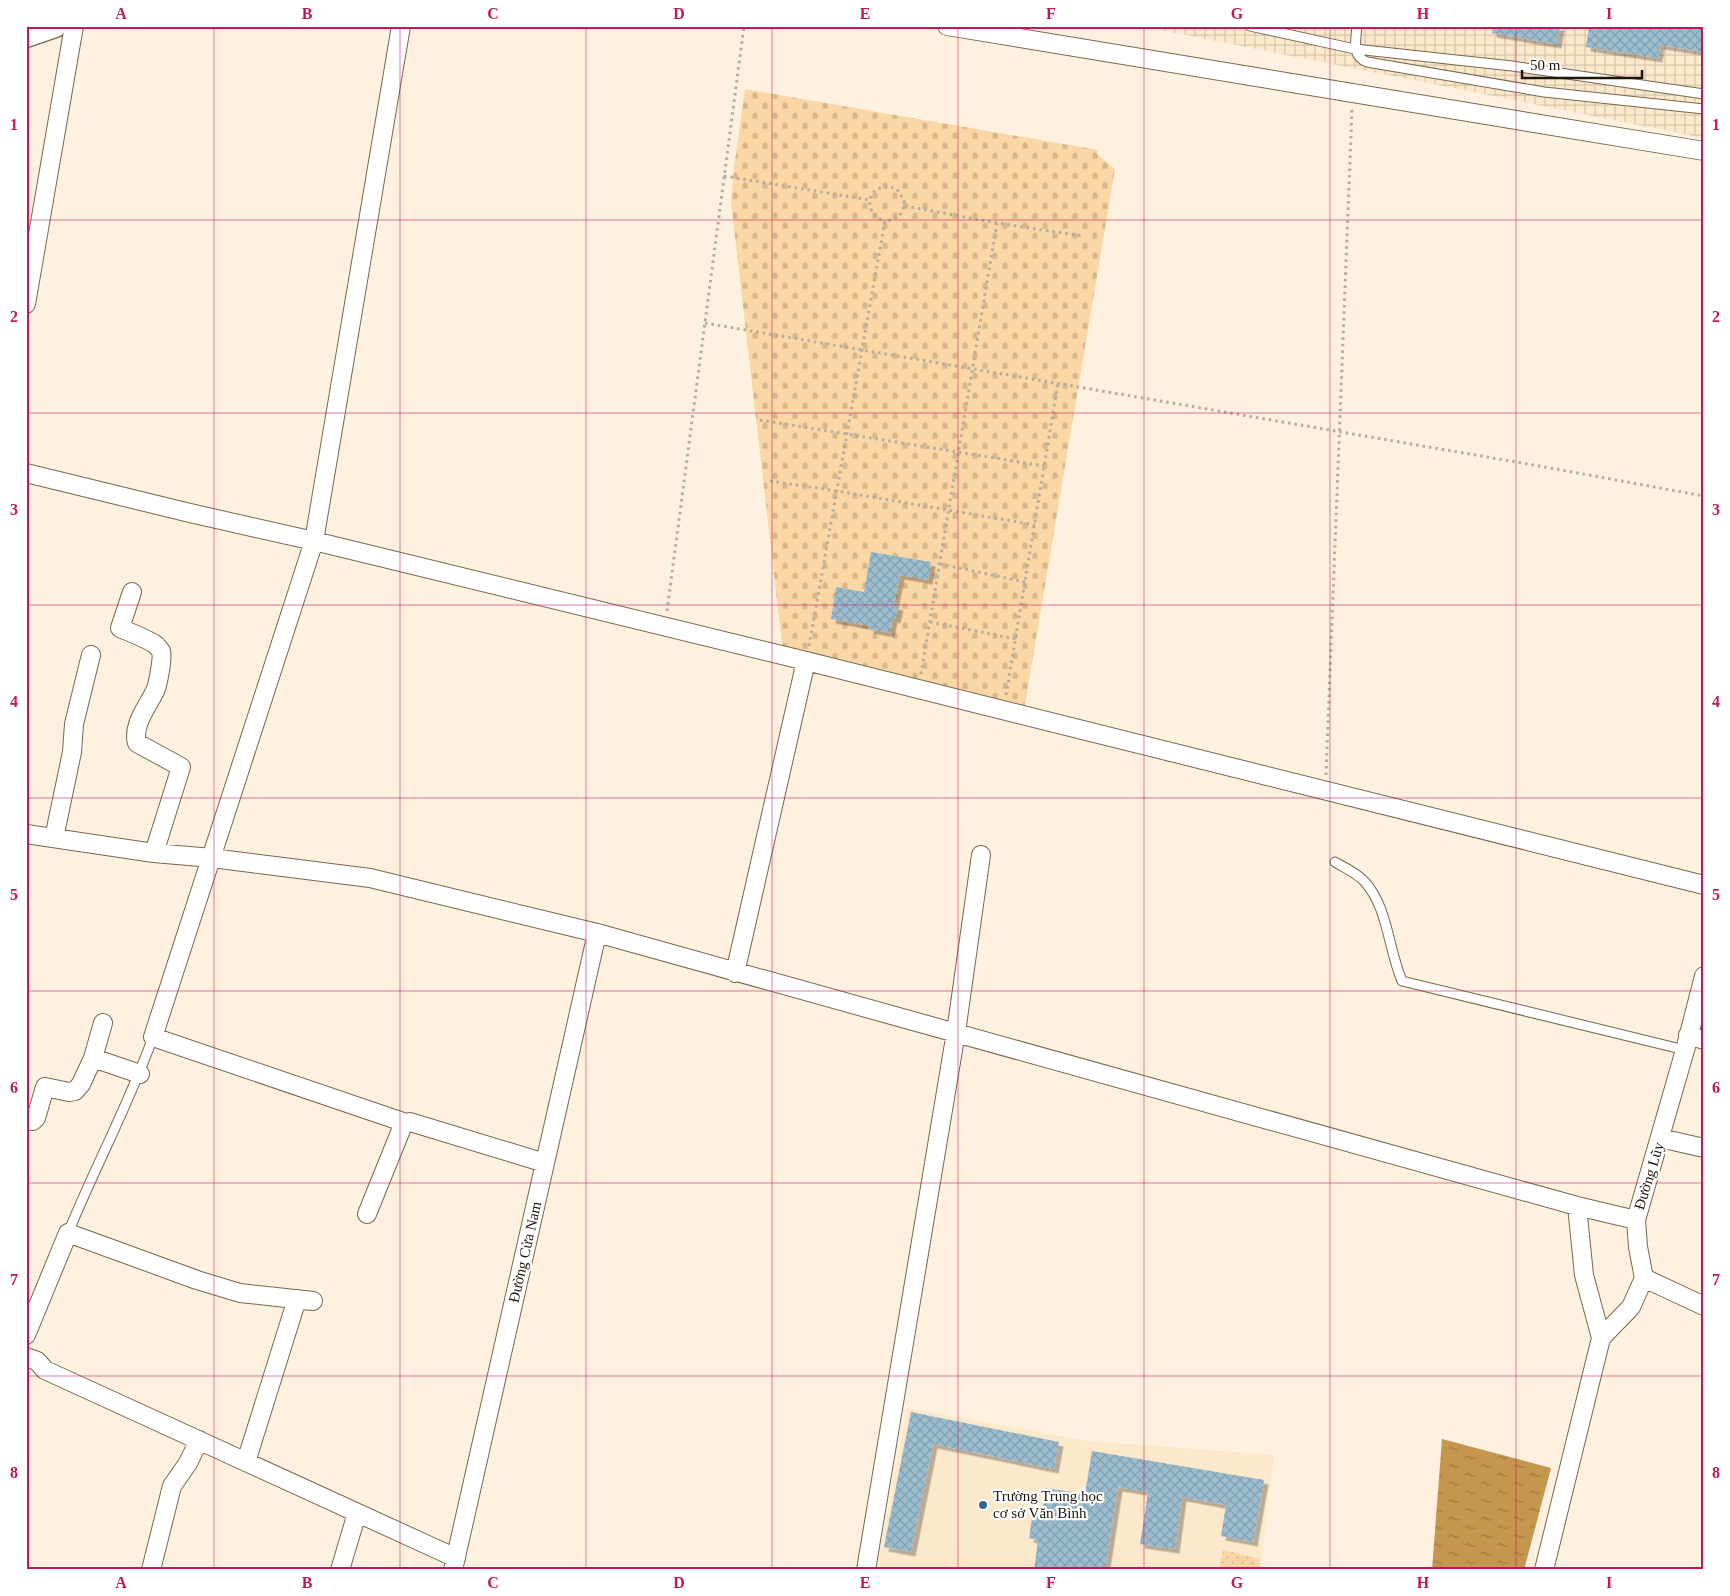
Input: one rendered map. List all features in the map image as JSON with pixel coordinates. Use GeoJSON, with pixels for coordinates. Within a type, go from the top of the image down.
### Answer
{"type":"FeatureCollection","features":[{"type":"Feature","properties":{"kind":"street"},"geometry":{"type":"LineString","coordinates":[[26,36],[55,26]]}},
{"type":"Feature","properties":{"kind":"street"},"geometry":{"type":"LineString","coordinates":[[26,304],[74,26]]}},
{"type":"Feature","properties":{"kind":"street"},"geometry":{"type":"LineString","coordinates":[[401,26],[314,541],[153,1037],[406,1123],[410,1122],[545,1163]]}},
{"type":"Feature","properties":{"kind":"street"},"geometry":{"type":"LineString","coordinates":[[947,26],[1704,151]]}},
{"type":"Feature","properties":{"kind":"street"},"geometry":{"type":"LineString","coordinates":[[26,473],[190,514],[314,541],[665,626],[1704,885]]}},
{"type":"Feature","properties":{"kind":"street"},"geometry":{"type":"LineString","coordinates":[[132,592],[120,628],[155,645],[160,650],[161,656],[156,690],[146,706],[135,737],[137,743],[181,767],[154,853]]}},
{"type":"Feature","properties":{"kind":"street"},"geometry":{"type":"LineString","coordinates":[[54,838],[72,752],[74,724],[91,655]]}},
{"type":"Feature","properties":{"kind":"street"},"geometry":{"type":"LineString","coordinates":[[735,973],[806,661]]}},
{"type":"Feature","properties":{"kind":"street"},"geometry":{"type":"LineString","coordinates":[[26,834],[154,853],[212,858],[370,878],[597,933],[735,973],[956,1032],[1577,1206],[1636,1220]]}},
{"type":"Feature","properties":{"kind":"street"},"geometry":{"type":"LineString","coordinates":[[866,1570],[956,1032],[981,855]]}},
{"type":"Feature","properties":{"kind":"street","name":"Đường Cửa Nam"},"geometry":{"type":"LineString","coordinates":[[454,1564],[597,933]]}},
{"type":"Feature","properties":{"kind":"street","name":"Đường Lũy"},"geometry":{"type":"LineString","coordinates":[[1644,1278],[1638,1247],[1636,1220],[1660,1138],[1692,1041],[1704,976]]}},
{"type":"Feature","properties":{"kind":"street"},"geometry":{"type":"LineString","coordinates":[[26,1120],[36,1118],[45,1087],[69,1092],[75,1091],[81,1084],[93,1058],[103,1023]]}},
{"type":"Feature","properties":{"kind":"street"},"geometry":{"type":"LineString","coordinates":[[93,1058],[140,1074]]}},
{"type":"Feature","properties":{"kind":"street"},"geometry":{"type":"LineString","coordinates":[[366,1214],[403,1125],[406,1123]]}},
{"type":"Feature","properties":{"kind":"street"},"geometry":{"type":"LineString","coordinates":[[1660,1138],[1704,1148]]}},
{"type":"Feature","properties":{"kind":"street"},"geometry":{"type":"LineString","coordinates":[[1544,1570],[1601,1338],[1584,1275],[1577,1206]]}},
{"type":"Feature","properties":{"kind":"street"},"geometry":{"type":"LineString","coordinates":[[26,1335],[68,1234],[205,1283],[240,1292],[305,1300],[246,1462]]}},
{"type":"Feature","properties":{"kind":"street"},"geometry":{"type":"LineString","coordinates":[[1601,1338],[1631,1307],[1644,1278],[1704,1306]]}},
{"type":"Feature","properties":{"kind":"street"},"geometry":{"type":"LineString","coordinates":[[26,1356],[37,1361],[45,1370],[357,1513],[454,1564]]}},
{"type":"Feature","properties":{"kind":"street"},"geometry":{"type":"LineString","coordinates":[[26,1368],[45,1370]]}},
{"type":"Feature","properties":{"kind":"street"},"geometry":{"type":"LineString","coordinates":[[152,1570],[172,1486],[188,1463],[199,1440]]}},
{"type":"Feature","properties":{"kind":"street"},"geometry":{"type":"LineString","coordinates":[[340,1570],[357,1513]]}},
{"type":"Feature","properties":{"kind":"lane"},"geometry":{"type":"LineString","coordinates":[[1250,26],[1355,49],[1512,66],[1704,94]]}},
{"type":"Feature","properties":{"kind":"lane"},"geometry":{"type":"LineString","coordinates":[[1357,26],[1355,49],[1357,55],[1367,62],[1544,92],[1704,109]]}},
{"type":"Feature","properties":{"kind":"lane"},"geometry":{"type":"LineString","coordinates":[[1335,862],[1363,880],[1378,899],[1394,959],[1402,980],[1692,1041]]}},
{"type":"Feature","properties":{"kind":"lane"},"geometry":{"type":"LineString","coordinates":[[68,1234],[86,1190],[140,1074],[153,1037]]}},
{"type":"Feature","properties":{"kind":"path"},"geometry":{"type":"LineString","coordinates":[[665,626],[744,26]]}},
{"type":"Feature","properties":{"kind":"path"},"geometry":{"type":"LineString","coordinates":[[1325,791],[1353,92]]}},
{"type":"Feature","properties":{"kind":"path"},"geometry":{"type":"LineString","coordinates":[[724,176],[870,200]]}},
{"type":"Feature","properties":{"kind":"path"},"geometry":{"type":"LineString","coordinates":[[890,186],[897,189],[904,200],[905,206],[903,213],[897,218],[886,221],[874,215],[870,200],[877,188],[890,186]]}},
{"type":"Feature","properties":{"kind":"path"},"geometry":{"type":"LineString","coordinates":[[905,206],[1083,236]]}},
{"type":"Feature","properties":{"kind":"path"},"geometry":{"type":"LineString","coordinates":[[806,661],[886,221]]}},
{"type":"Feature","properties":{"kind":"path"},"geometry":{"type":"LineString","coordinates":[[921,674],[997,223]]}},
{"type":"Feature","properties":{"kind":"path"},"geometry":{"type":"LineString","coordinates":[[705,323],[1704,496]]}},
{"type":"Feature","properties":{"kind":"path"},"geometry":{"type":"LineString","coordinates":[[1004,711],[1058,383]]}},
{"type":"Feature","properties":{"kind":"path"},"geometry":{"type":"LineString","coordinates":[[760,420],[1044,466]]}},
{"type":"Feature","properties":{"kind":"path"},"geometry":{"type":"LineString","coordinates":[[770,481],[1035,525]]}},
{"type":"Feature","properties":{"kind":"path"},"geometry":{"type":"LineString","coordinates":[[940,564],[1026,582]]}},
{"type":"Feature","properties":{"kind":"path"},"geometry":{"type":"LineString","coordinates":[[930,622],[1016,639]]}},
{"type":"Feature","properties":{"kind":"shaded area"},"geometry":{"type":"Polygon","coordinates":[[[1141,26],[1704,26],[1704,138],[1141,26]]]}},
{"type":"Feature","properties":{"kind":"shaded area"},"geometry":{"type":"Polygon","coordinates":[[[907,1408],[1088,1441],[1274,1455],[1260,1570],[877,1570],[907,1408]]]}},
{"type":"Feature","properties":{"kind":"green space"},"geometry":{"type":"Polygon","coordinates":[[[745,89],[1098,150],[1097,154],[1115,169],[1024,710],[783,652],[731,202],[745,89]]]}},
{"type":"Feature","properties":{"kind":"green space"},"geometry":{"type":"Polygon","coordinates":[[[1223,1550],[1260,1559],[1259,1570],[1219,1570],[1223,1550]]]}},
{"type":"Feature","properties":{"kind":"water"},"geometry":{"type":"Polygon","coordinates":[[[1442,1439],[1551,1468],[1524,1570],[1432,1570],[1442,1439]]]}},
{"type":"Feature","properties":{"kind":"building"},"geometry":{"type":"Polygon","coordinates":[[[1493,26],[1560,26],[1557,44],[1492,33],[1493,26]]]}},
{"type":"Feature","properties":{"kind":"building"},"geometry":{"type":"Polygon","coordinates":[[[1589,26],[1704,26],[1704,52],[1660,45],[1658,58],[1586,47],[1589,26]]]}},
{"type":"Feature","properties":{"kind":"building"},"geometry":{"type":"Polygon","coordinates":[[[871,552],[931,562],[928,580],[900,575],[894,605],[899,606],[896,619],[893,618],[890,633],[869,629],[870,626],[831,619],[836,587],[864,592],[871,552]]]}},
{"type":"Feature","properties":{"kind":"building"},"geometry":{"type":"Polygon","coordinates":[[[911,1412],[1059,1442],[1054,1469],[933,1444],[911,1552],[884,1547],[911,1412]]]}},
{"type":"Feature","properties":{"kind":"building"},"geometry":{"type":"Polygon","coordinates":[[[1092,1451],[1264,1480],[1253,1542],[1221,1536],[1226,1505],[1182,1497],[1175,1549],[1140,1544],[1148,1492],[1118,1487],[1105,1570],[1034,1570],[1038,1540],[1029,1538],[1033,1512],[1042,1513],[1046,1488],[1085,1494],[1092,1451]]]}},
{"type":"Feature","properties":{"kind":"place","name":"Trường Trung học cơ sở Văn Bình"},"geometry":{"type":"Point","coordinates":[983,1505]}}]}
